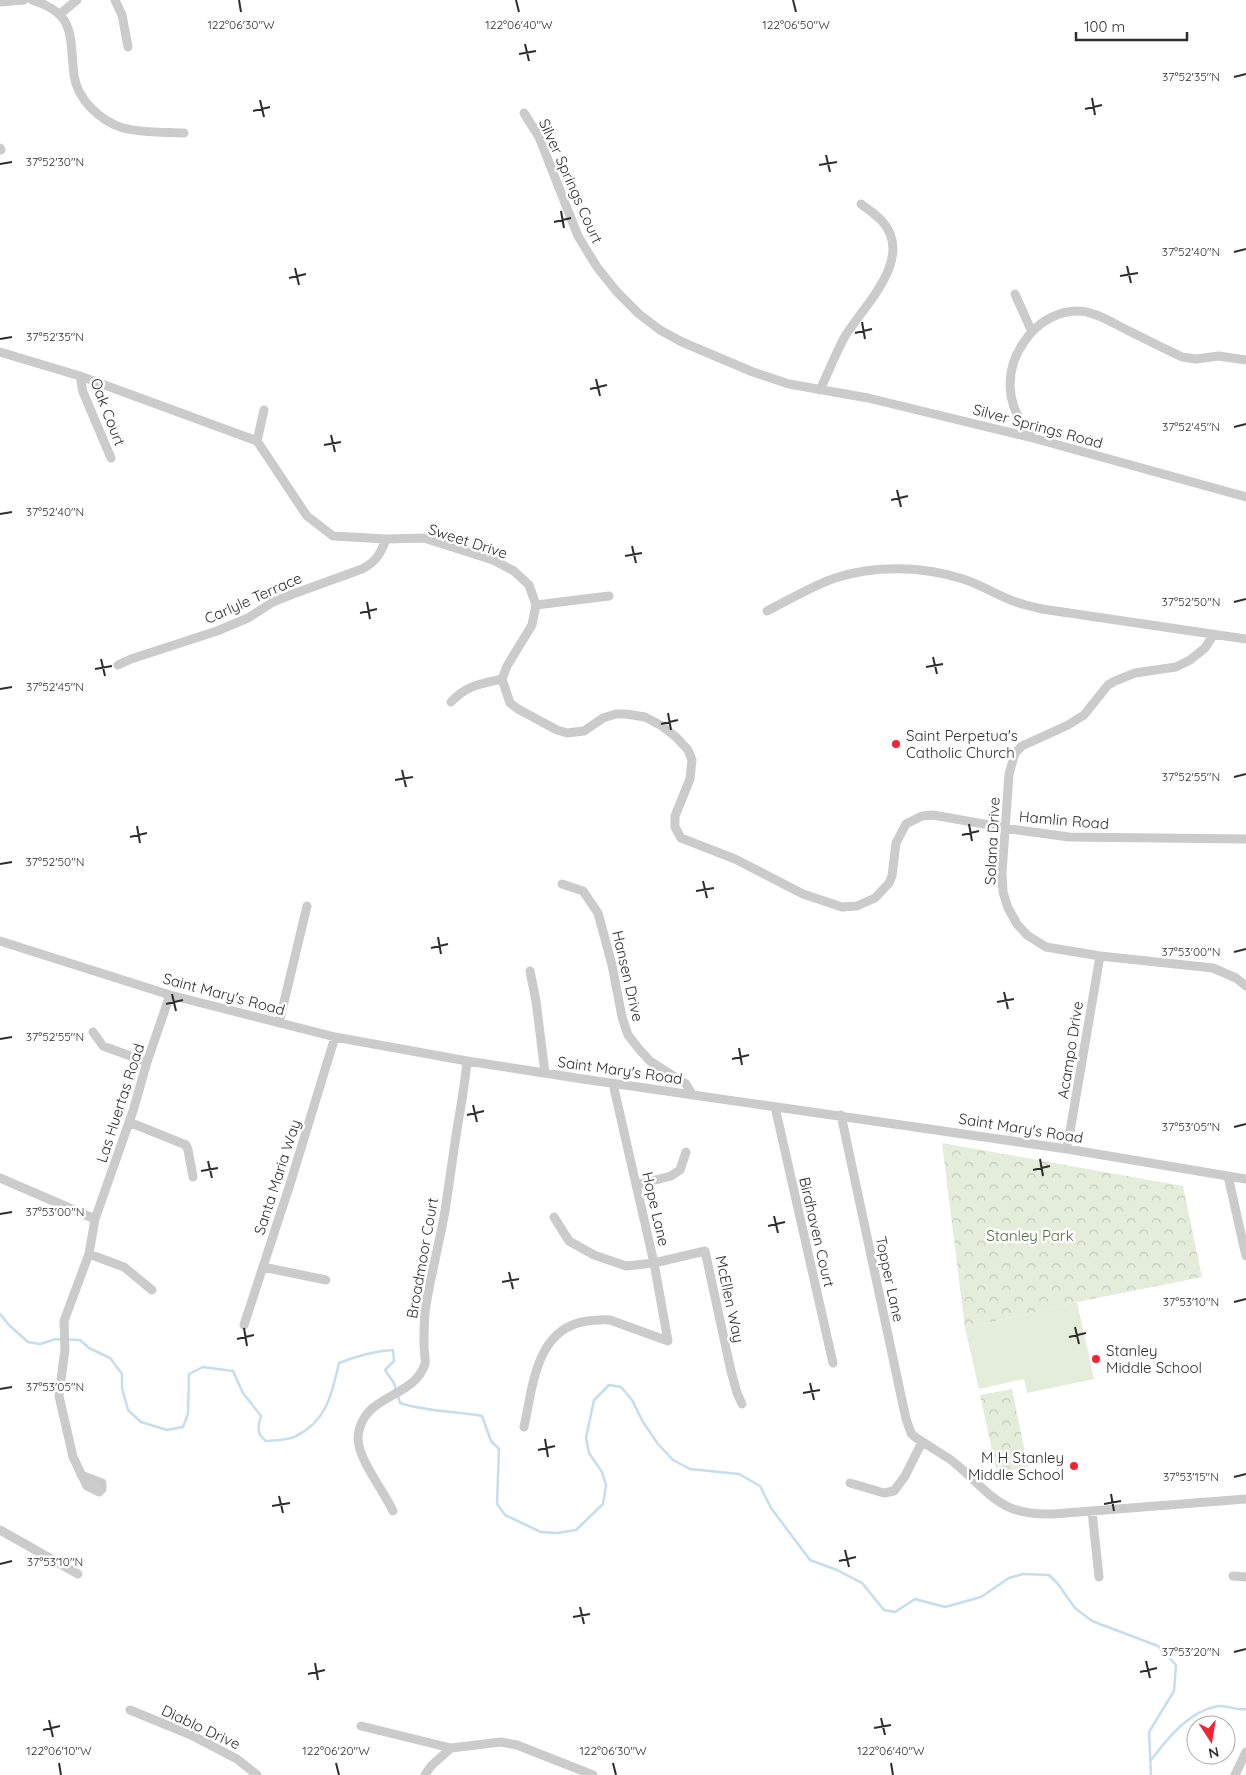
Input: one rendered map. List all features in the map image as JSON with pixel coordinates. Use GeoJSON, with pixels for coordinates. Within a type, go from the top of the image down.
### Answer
{"type":"FeatureCollection","features":[{"type":"Feature","properties":{"kind":"street"},"geometry":{"type":"LineString","coordinates":[[0,2],[24,0]]}},
{"type":"Feature","properties":{"kind":"street"},"geometry":{"type":"LineString","coordinates":[[32,0],[52,7],[64,19],[70,35],[74,77],[82,95],[98,116],[122,127],[147,132],[184,133]]}},
{"type":"Feature","properties":{"kind":"street"},"geometry":{"type":"LineString","coordinates":[[60,14],[77,0]]}},
{"type":"Feature","properties":{"kind":"street"},"geometry":{"type":"LineString","coordinates":[[114,0],[122,15],[128,47]]}},
{"type":"Feature","properties":{"kind":"street","name":"Silver Springs Court"},"geometry":{"type":"LineString","coordinates":[[524,113],[539,137],[578,236],[597,267],[617,292],[639,314],[660,330],[691,346],[780,381],[820,390]]}},
{"type":"Feature","properties":{"kind":"street"},"geometry":{"type":"LineString","coordinates":[[820,390],[844,338],[886,277],[891,264],[893,251],[888,231],[882,221],[861,204]]}},
{"type":"Feature","properties":{"kind":"street"},"geometry":{"type":"LineString","coordinates":[[1015,294],[1032,332]]}},
{"type":"Feature","properties":{"kind":"street"},"geometry":{"type":"LineString","coordinates":[[1033,438],[1022,426],[1016,414],[1011,396],[1010,377],[1014,360],[1021,345],[1042,321],[1076,311],[1094,314],[1182,357],[1196,359],[1218,356],[1246,360]]}},
{"type":"Feature","properties":{"kind":"street"},"geometry":{"type":"LineString","coordinates":[[0,352],[80,376],[256,440],[264,410]]}},
{"type":"Feature","properties":{"kind":"street","name":"Oak Court"},"geometry":{"type":"LineString","coordinates":[[80,376],[83,392],[111,458]]}},
{"type":"Feature","properties":{"kind":"street","name":"Silver Springs Road"},"geometry":{"type":"LineString","coordinates":[[820,390],[868,398],[1033,438],[1246,497]]}},
{"type":"Feature","properties":{"kind":"street","name":"Sweet Drive"},"geometry":{"type":"LineString","coordinates":[[256,440],[307,516],[333,536],[386,539],[424,538],[493,560],[514,571],[529,585],[536,605]]}},
{"type":"Feature","properties":{"kind":"street","name":"Carlyle Terrace"},"geometry":{"type":"LineString","coordinates":[[118,665],[217,631],[248,618],[286,596],[369,566],[381,554],[386,539]]}},
{"type":"Feature","properties":{"kind":"street"},"geometry":{"type":"LineString","coordinates":[[767,611],[817,585],[836,578],[872,570],[901,569],[962,579],[992,590],[1016,602],[1042,609],[1246,639]]}},
{"type":"Feature","properties":{"kind":"street"},"geometry":{"type":"LineString","coordinates":[[451,702],[471,686],[502,680],[507,666],[532,624],[536,605],[609,596]]}},
{"type":"Feature","properties":{"kind":"street","name":"Solana Drive"},"geometry":{"type":"LineString","coordinates":[[1214,634],[1205,648],[1190,660],[1176,667],[1135,672],[1123,676],[1108,686],[1084,715],[1068,725],[1022,746],[1015,753],[1011,763],[1002,873],[1003,892],[1008,908],[1017,924],[1027,935],[1046,947],[1100,956],[1213,968],[1236,978],[1246,986]]}},
{"type":"Feature","properties":{"kind":"street","name":"Hamlin Road"},"geometry":{"type":"LineString","coordinates":[[502,680],[510,703],[557,730],[566,733],[584,731],[603,718],[616,714],[645,717],[662,726],[688,750],[692,760],[690,780],[675,816],[675,826],[681,838],[735,859],[804,894],[842,907],[856,906],[868,902],[883,890],[892,876],[896,843],[906,824],[922,816],[934,814],[1006,828],[1068,837],[1246,839]]}},
{"type":"Feature","properties":{"kind":"street","name":"Hansen Drive"},"geometry":{"type":"LineString","coordinates":[[562,884],[583,891],[598,913],[612,965],[622,1017],[628,1035],[650,1061],[686,1084],[692,1094]]}},
{"type":"Feature","properties":{"kind":"street"},"geometry":{"type":"LineString","coordinates":[[279,1024],[307,906]]}},
{"type":"Feature","properties":{"kind":"street","name":"Saint Mary's Road"},"geometry":{"type":"LineString","coordinates":[[0,941],[170,995],[336,1037],[468,1061],[614,1084],[841,1115],[1246,1178]]}},
{"type":"Feature","properties":{"kind":"street","name":"Acampo Drive"},"geometry":{"type":"LineString","coordinates":[[1067,1149],[1100,956]]}},
{"type":"Feature","properties":{"kind":"street"},"geometry":{"type":"LineString","coordinates":[[530,971],[536,1001],[545,1073]]}},
{"type":"Feature","properties":{"kind":"street","name":"Las Huertas Road"},"geometry":{"type":"LineString","coordinates":[[81,1474],[73,1458],[59,1396],[65,1349],[64,1320],[89,1254],[96,1219],[170,995]]}},
{"type":"Feature","properties":{"kind":"street"},"geometry":{"type":"LineString","coordinates":[[93,1032],[103,1046],[147,1062]]}},
{"type":"Feature","properties":{"kind":"street","name":"Santa Maria Way"},"geometry":{"type":"LineString","coordinates":[[244,1325],[336,1037]]}},
{"type":"Feature","properties":{"kind":"street","name":"Broadmoor Court"},"geometry":{"type":"LineString","coordinates":[[393,1511],[367,1466],[358,1439],[364,1417],[372,1407],[406,1388],[420,1374],[426,1363],[424,1347],[425,1313],[445,1210],[468,1061]]}},
{"type":"Feature","properties":{"kind":"street","name":"Hope Lane"},"geometry":{"type":"LineString","coordinates":[[524,1427],[539,1360],[546,1346],[565,1327],[578,1322],[601,1318],[668,1341],[654,1263],[614,1084]]}},
{"type":"Feature","properties":{"kind":"street","name":"Birdhaven Court"},"geometry":{"type":"LineString","coordinates":[[775,1106],[833,1363]]}},
{"type":"Feature","properties":{"kind":"street","name":"Topper Lane"},"geometry":{"type":"LineString","coordinates":[[841,1115],[910,1433],[950,1460],[996,1501],[1013,1509],[1036,1515],[1246,1499]]}},
{"type":"Feature","properties":{"kind":"street"},"geometry":{"type":"LineString","coordinates":[[129,1122],[186,1145],[193,1177]]}},
{"type":"Feature","properties":{"kind":"street"},"geometry":{"type":"LineString","coordinates":[[636,1185],[671,1176],[680,1170],[686,1152]]}},
{"type":"Feature","properties":{"kind":"street"},"geometry":{"type":"LineString","coordinates":[[1228,1176],[1246,1256]]}},
{"type":"Feature","properties":{"kind":"street"},"geometry":{"type":"LineString","coordinates":[[0,1178],[96,1219]]}},
{"type":"Feature","properties":{"kind":"street"},"geometry":{"type":"LineString","coordinates":[[554,1217],[569,1241],[594,1255],[626,1266],[654,1263]]}},
{"type":"Feature","properties":{"kind":"street","name":"McEllen Way"},"geometry":{"type":"LineString","coordinates":[[654,1263],[706,1252],[731,1372],[736,1393],[742,1404]]}},
{"type":"Feature","properties":{"kind":"street"},"geometry":{"type":"LineString","coordinates":[[89,1254],[124,1267],[152,1290]]}},
{"type":"Feature","properties":{"kind":"street"},"geometry":{"type":"LineString","coordinates":[[263,1267],[326,1280]]}},
{"type":"Feature","properties":{"kind":"street"},"geometry":{"type":"LineString","coordinates":[[850,1483],[884,1493],[894,1491],[905,1476],[922,1442]]}},
{"type":"Feature","properties":{"kind":"street"},"geometry":{"type":"LineString","coordinates":[[1092,1511],[1099,1577]]}},
{"type":"Feature","properties":{"kind":"street"},"geometry":{"type":"LineString","coordinates":[[0,1530],[78,1574]]}},
{"type":"Feature","properties":{"kind":"street"},"geometry":{"type":"LineString","coordinates":[[1233,1576],[1246,1577]]}},
{"type":"Feature","properties":{"kind":"street","name":"Diablo Drive"},"geometry":{"type":"LineString","coordinates":[[130,1710],[191,1734],[237,1759],[257,1775]]}},
{"type":"Feature","properties":{"kind":"street"},"geometry":{"type":"LineString","coordinates":[[361,1726],[451,1748],[501,1742],[517,1744],[593,1775]]}},
{"type":"Feature","properties":{"kind":"street"},"geometry":{"type":"LineString","coordinates":[[425,1775],[431,1766],[451,1748]]}},
{"type":"Feature","properties":{"kind":"street"},"geometry":{"type":"LineString","coordinates":[[1235,1775],[1246,1752]]}},
{"type":"Feature","properties":{"kind":"green space","name":"Stanley Park"},"geometry":{"type":"Polygon","coordinates":[[[942,1143],[1183,1186],[1202,1277],[1077,1302],[965,1328],[942,1143]]]}},
{"type":"Feature","properties":{"kind":"green space"},"geometry":{"type":"Polygon","coordinates":[[[1077,1302],[1094,1379],[1027,1393],[1024,1379],[979,1389],[965,1328],[1077,1302]]]}},
{"type":"Feature","properties":{"kind":"green space"},"geometry":{"type":"Polygon","coordinates":[[[1012,1389],[1028,1467],[997,1473],[980,1395],[1012,1389]]]}},
{"type":"Feature","properties":{"kind":"waterway"},"geometry":{"type":"LineString","coordinates":[[0,1314],[28,1342],[40,1344],[56,1339],[80,1340],[89,1348],[110,1358],[122,1374],[122,1388],[128,1410],[141,1422],[167,1430],[183,1427],[188,1414],[189,1374],[203,1367],[233,1371],[243,1393],[261,1416],[259,1430],[261,1436],[266,1441],[292,1438],[315,1422],[326,1405],[334,1385],[339,1363],[365,1354],[393,1350],[394,1361],[385,1370],[394,1383],[396,1390]]}},
{"type":"Feature","properties":{"kind":"waterway"},"geometry":{"type":"LineString","coordinates":[[398,1396],[400,1403],[410,1406],[482,1416],[491,1441],[499,1449],[497,1504],[505,1515],[541,1532],[557,1533],[576,1530],[603,1504],[606,1485],[602,1472],[589,1453],[586,1438],[594,1400],[609,1385],[621,1387],[632,1400],[643,1422],[658,1444],[673,1460],[690,1469],[739,1474],[760,1486],[771,1508],[810,1560],[837,1570],[862,1583],[884,1610],[895,1612],[915,1599],[945,1607],[981,1597],[1009,1578],[1023,1574],[1049,1575],[1075,1608],[1092,1621],[1158,1646],[1176,1665],[1174,1691],[1149,1732],[1151,1775]]}},
{"type":"Feature","properties":{"kind":"waterway"},"geometry":{"type":"LineString","coordinates":[[1151,1760],[1172,1735],[1198,1713],[1218,1706],[1246,1709]]}},
{"type":"Feature","properties":{"kind":"place","name":"Saint Perpetua's Catholic Church"},"geometry":{"type":"Point","coordinates":[896,744]}},
{"type":"Feature","properties":{"kind":"place","name":"Stanley Middle School"},"geometry":{"type":"Point","coordinates":[1096,1359]}},
{"type":"Feature","properties":{"kind":"place","name":"M H Stanley Middle School"},"geometry":{"type":"Point","coordinates":[1074,1466]}}]}
